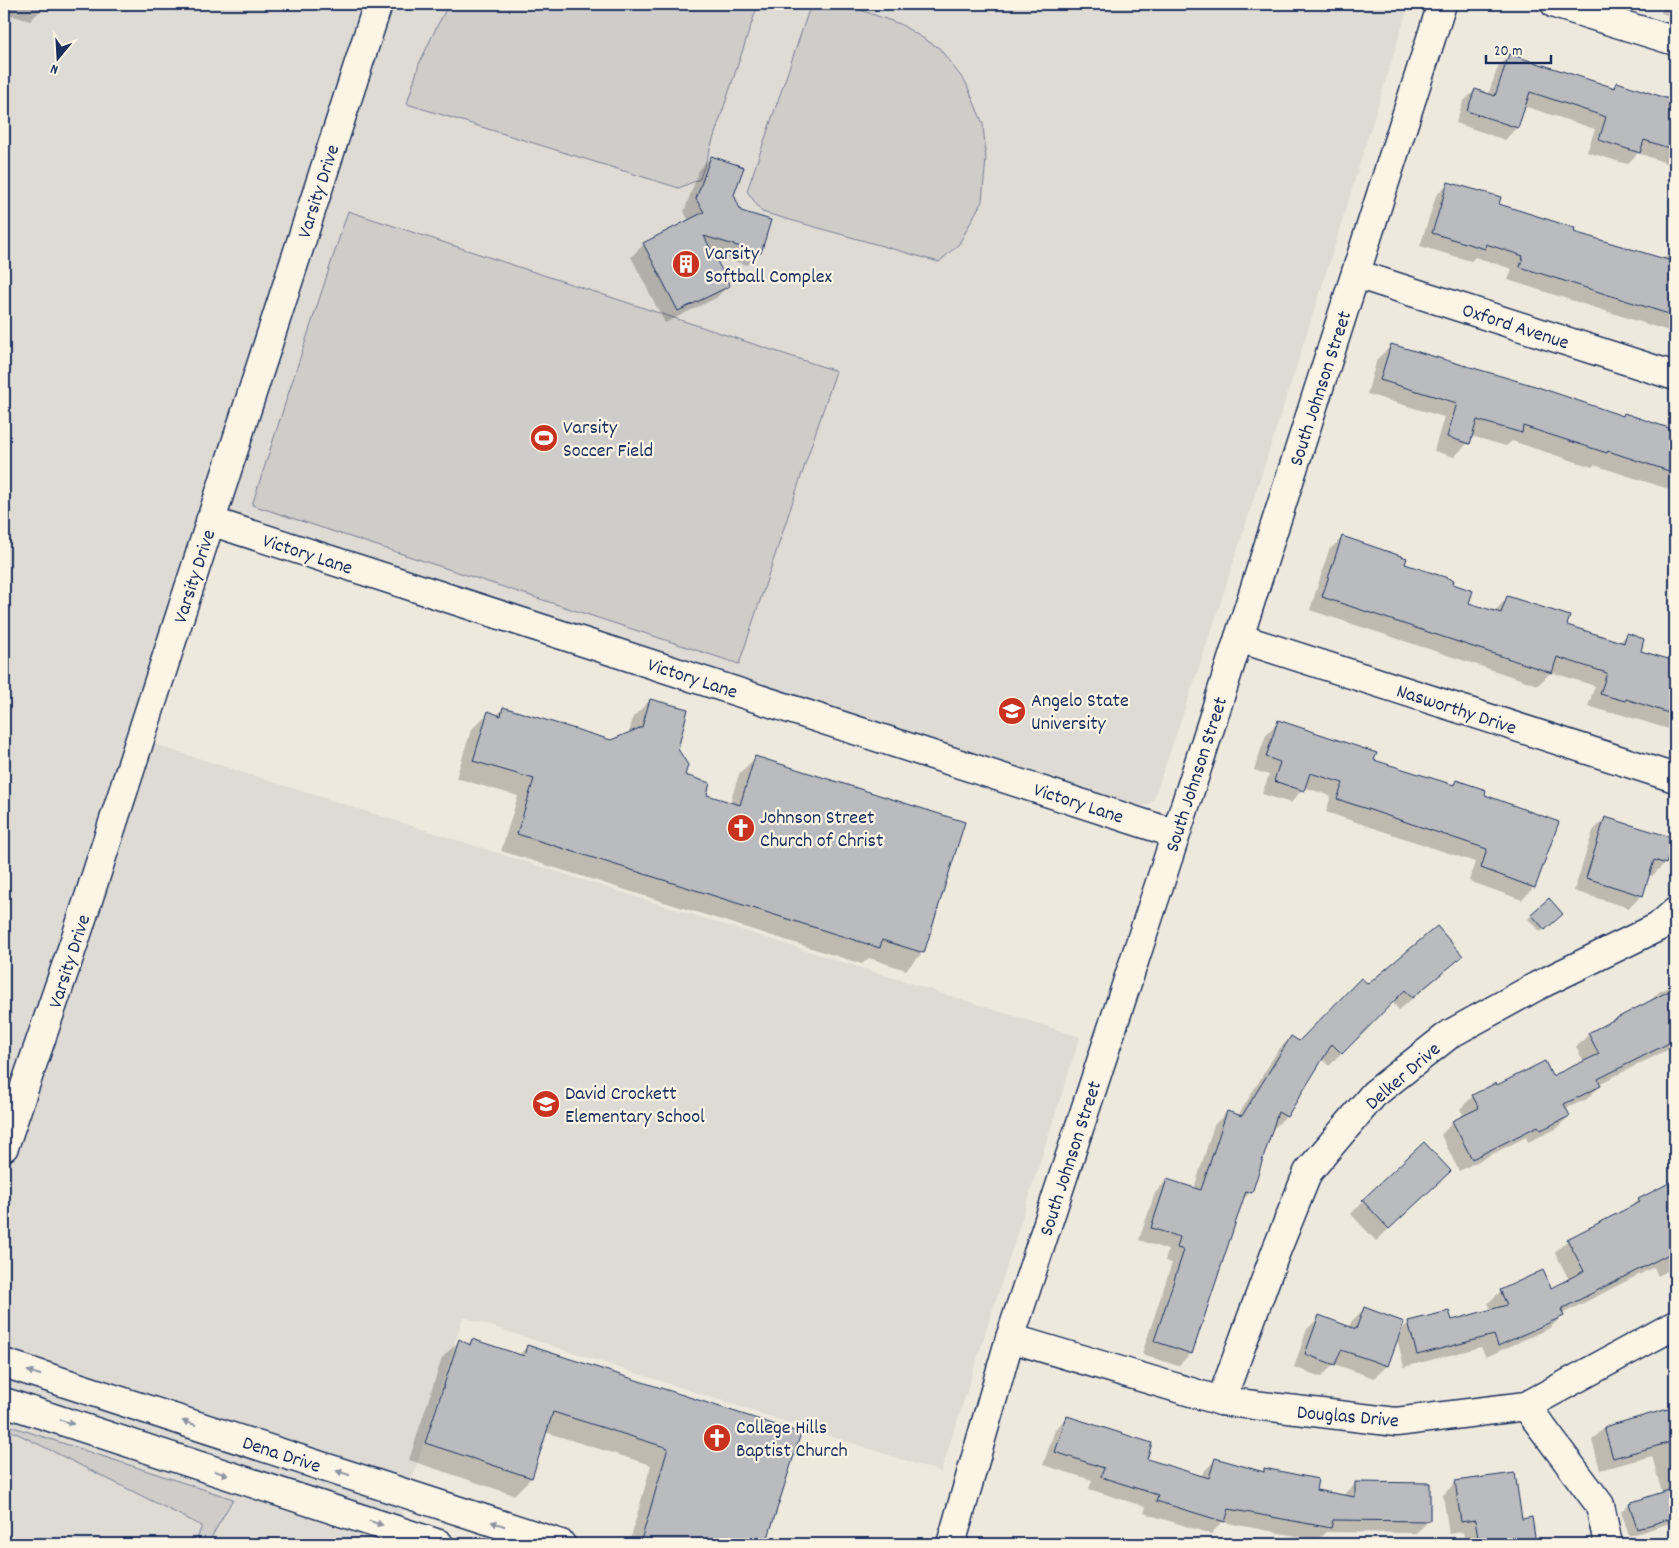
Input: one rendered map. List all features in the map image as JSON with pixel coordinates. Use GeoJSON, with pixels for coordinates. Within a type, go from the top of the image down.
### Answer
{"type":"FeatureCollection","features":[{"type":"Feature","properties":{"kind":"street","name":"Varsity Drive"},"geometry":{"type":"LineString","coordinates":[[4,1147],[56,999],[378,4]]}},
{"type":"Feature","properties":{"kind":"street","name":"South Johnson Street"},"geometry":{"type":"LineString","coordinates":[[951,1544],[1010,1338],[1176,834],[1442,4]]}},
{"type":"Feature","properties":{"kind":"street"},"geometry":{"type":"LineString","coordinates":[[1555,4],[1675,41]]}},
{"type":"Feature","properties":{"kind":"street","name":"Oxford Avenue"},"geometry":{"type":"LineString","coordinates":[[1356,274],[1675,376]]}},
{"type":"Feature","properties":{"kind":"street","name":"Victory Lane"},"geometry":{"type":"LineString","coordinates":[[210,521],[1176,834]]}},
{"type":"Feature","properties":{"kind":"street","name":"Nasworthy Drive"},"geometry":{"type":"LineString","coordinates":[[1239,638],[1675,778]]}},
{"type":"Feature","properties":{"kind":"street","name":"Delker Drive"},"geometry":{"type":"LineString","coordinates":[[1221,1401],[1274,1254],[1308,1172],[1374,1094],[1450,1034],[1537,986],[1658,927],[1675,912]]}},
{"type":"Feature","properties":{"kind":"street","name":"Douglas Drive"},"geometry":{"type":"LineString","coordinates":[[1010,1338],[1221,1401],[1396,1422],[1526,1406],[1675,1326]]}},
{"type":"Feature","properties":{"kind":"street","name":"Dena Drive"},"geometry":{"type":"LineString","coordinates":[[4,1363],[560,1544]]}},
{"type":"Feature","properties":{"kind":"street","name":"Dena Drive"},"geometry":{"type":"LineString","coordinates":[[4,1402],[439,1544]]}},
{"type":"Feature","properties":{"kind":"street"},"geometry":{"type":"LineString","coordinates":[[1526,1406],[1600,1505],[1608,1544]]}},
{"type":"Feature","properties":{"kind":"shaded area","name":"Angelo State University"},"geometry":{"type":"Polygon","coordinates":[[[4,4],[1409,4],[1329,264],[1214,623],[1154,799],[1148,805],[1138,807],[223,513],[150,743],[1080,1037],[941,1472],[463,1317],[392,1544],[4,1544],[4,4]]]}},
{"type":"Feature","properties":{"kind":"shaded area"},"geometry":{"type":"Polygon","coordinates":[[[449,4],[758,4],[700,179],[679,188],[407,104],[419,64],[449,4]]]}},
{"type":"Feature","properties":{"kind":"shaded area"},"geometry":{"type":"Polygon","coordinates":[[[855,8],[900,24],[939,48],[966,83],[983,124],[986,159],[982,201],[959,244],[939,262],[762,212],[747,191],[809,10],[855,8]]]}},
{"type":"Feature","properties":{"kind":"shaded area","name":"Varsity Soccer Field"},"geometry":{"type":"Polygon","coordinates":[[[348,211],[836,371],[739,664],[252,505],[348,211]]]}},
{"type":"Feature","properties":{"kind":"shaded area"},"geometry":{"type":"Polygon","coordinates":[[[4,1424],[233,1499],[208,1543],[197,1544],[196,1541],[202,1526],[4,1427],[4,1424]]]}},
{"type":"Feature","properties":{"kind":"building"},"geometry":{"type":"Polygon","coordinates":[[[1509,54],[1615,88],[1617,82],[1675,101],[1675,150],[1644,140],[1640,153],[1599,140],[1606,117],[1530,92],[1518,128],[1467,111],[1475,89],[1495,96],[1509,54]]]}},
{"type":"Feature","properties":{"kind":"building"},"geometry":{"type":"Polygon","coordinates":[[[711,156],[744,167],[734,195],[741,211],[771,220],[761,253],[704,236],[730,286],[678,311],[643,243],[704,212],[696,199],[711,156]]]}},
{"type":"Feature","properties":{"kind":"building"},"geometry":{"type":"Polygon","coordinates":[[[1448,182],[1501,197],[1499,204],[1575,228],[1574,232],[1675,262],[1675,316],[1520,267],[1523,256],[1486,244],[1485,249],[1432,233],[1448,182]]]}},
{"type":"Feature","properties":{"kind":"building"},"geometry":{"type":"Polygon","coordinates":[[[1391,344],[1535,386],[1623,416],[1624,413],[1675,430],[1675,473],[1523,426],[1522,433],[1477,420],[1470,444],[1447,437],[1457,403],[1380,380],[1391,344]]]}},
{"type":"Feature","properties":{"kind":"building"},"geometry":{"type":"Polygon","coordinates":[[[1342,536],[1407,558],[1405,564],[1454,580],[1453,584],[1473,591],[1469,603],[1501,613],[1507,596],[1570,616],[1567,625],[1624,643],[1627,633],[1644,639],[1641,651],[1675,661],[1675,715],[1626,699],[1625,701],[1600,694],[1607,673],[1557,657],[1552,673],[1322,597],[1342,536]]]}},
{"type":"Feature","properties":{"kind":"building","name":"Johnson Street Church of Christ"},"geometry":{"type":"Polygon","coordinates":[[[650,699],[688,709],[678,749],[688,765],[685,775],[710,783],[707,795],[740,805],[755,756],[965,822],[924,953],[882,940],[880,948],[517,834],[534,779],[473,761],[488,711],[501,716],[503,707],[611,740],[642,727],[650,699]]]}},
{"type":"Feature","properties":{"kind":"building"},"geometry":{"type":"Polygon","coordinates":[[[1278,720],[1377,753],[1374,760],[1454,785],[1456,780],[1486,790],[1485,795],[1559,822],[1535,888],[1481,868],[1487,849],[1337,799],[1343,783],[1310,773],[1304,791],[1274,781],[1280,762],[1266,757],[1278,720]]]}},
{"type":"Feature","properties":{"kind":"building"},"geometry":{"type":"Polygon","coordinates":[[[1605,817],[1674,838],[1666,864],[1654,860],[1643,896],[1586,878],[1605,817]]]}},
{"type":"Feature","properties":{"kind":"building"},"geometry":{"type":"Polygon","coordinates":[[[1549,898],[1563,914],[1545,930],[1531,914],[1549,898]]]}},
{"type":"Feature","properties":{"kind":"building"},"geometry":{"type":"Polygon","coordinates":[[[1437,926],[1463,956],[1412,998],[1405,990],[1342,1054],[1332,1044],[1287,1117],[1278,1112],[1252,1193],[1246,1191],[1192,1354],[1154,1341],[1184,1250],[1177,1248],[1180,1237],[1151,1228],[1167,1179],[1201,1190],[1227,1111],[1242,1116],[1291,1036],[1299,1041],[1361,978],[1368,984],[1437,926]]]}},
{"type":"Feature","properties":{"kind":"building"},"geometry":{"type":"Polygon","coordinates":[[[1675,988],[1675,1040],[1598,1079],[1601,1086],[1564,1104],[1570,1116],[1541,1130],[1538,1126],[1472,1159],[1452,1121],[1479,1108],[1472,1095],[1545,1061],[1552,1076],[1599,1054],[1588,1033],[1675,988]]]}},
{"type":"Feature","properties":{"kind":"building"},"geometry":{"type":"Polygon","coordinates":[[[1424,1142],[1451,1171],[1389,1229],[1362,1200],[1424,1142]]]}},
{"type":"Feature","properties":{"kind":"building"},"geometry":{"type":"Polygon","coordinates":[[[1675,1180],[1675,1251],[1561,1309],[1564,1316],[1498,1346],[1494,1335],[1417,1355],[1408,1321],[1449,1311],[1452,1320],[1507,1305],[1500,1290],[1543,1270],[1551,1288],[1584,1271],[1567,1239],[1640,1202],[1638,1199],[1675,1180]]]}},
{"type":"Feature","properties":{"kind":"building"},"geometry":{"type":"Polygon","coordinates":[[[1364,1307],[1404,1322],[1388,1366],[1341,1350],[1335,1365],[1305,1354],[1319,1315],[1356,1329],[1364,1307]]]}},
{"type":"Feature","properties":{"kind":"building","name":"College Hills Baptist Church"},"geometry":{"type":"Polygon","coordinates":[[[459,1339],[470,1345],[472,1339],[524,1356],[527,1345],[801,1433],[766,1544],[640,1544],[668,1448],[553,1412],[532,1478],[425,1443],[459,1339]]]}},
{"type":"Feature","properties":{"kind":"building"},"geometry":{"type":"Polygon","coordinates":[[[1675,1407],[1675,1441],[1613,1458],[1604,1427],[1675,1407]]]}},
{"type":"Feature","properties":{"kind":"building"},"geometry":{"type":"Polygon","coordinates":[[[1067,1416],[1152,1443],[1147,1459],[1209,1478],[1215,1458],[1264,1472],[1264,1468],[1318,1479],[1316,1490],[1355,1497],[1355,1482],[1430,1483],[1430,1521],[1333,1520],[1331,1528],[1229,1509],[1225,1522],[1156,1501],[1158,1495],[1101,1477],[1104,1468],[1055,1452],[1067,1416]]]}},
{"type":"Feature","properties":{"kind":"building"},"geometry":{"type":"Polygon","coordinates":[[[1515,1473],[1522,1519],[1532,1517],[1536,1544],[1479,1544],[1475,1520],[1461,1522],[1455,1481],[1515,1473]]]}},
{"type":"Feature","properties":{"kind":"building"},"geometry":{"type":"Polygon","coordinates":[[[1675,1488],[1675,1517],[1637,1529],[1629,1503],[1675,1488]]]}},
{"type":"Feature","properties":{"kind":"place","name":"Varsity Softball Complex"},"geometry":{"type":"Point","coordinates":[686,264]}},
{"type":"Feature","properties":{"kind":"place","name":"Varsity Soccer Field"},"geometry":{"type":"Point","coordinates":[544,438]}},
{"type":"Feature","properties":{"kind":"place","name":"Angelo State University"},"geometry":{"type":"Point","coordinates":[1012,711]}},
{"type":"Feature","properties":{"kind":"place","name":"Johnson Street Church of Christ"},"geometry":{"type":"Point","coordinates":[741,828]}},
{"type":"Feature","properties":{"kind":"place","name":"David Crockett Elementary School"},"geometry":{"type":"Point","coordinates":[546,1104]}},
{"type":"Feature","properties":{"kind":"place","name":"College Hills Baptist Church"},"geometry":{"type":"Point","coordinates":[717,1438]}}]}
